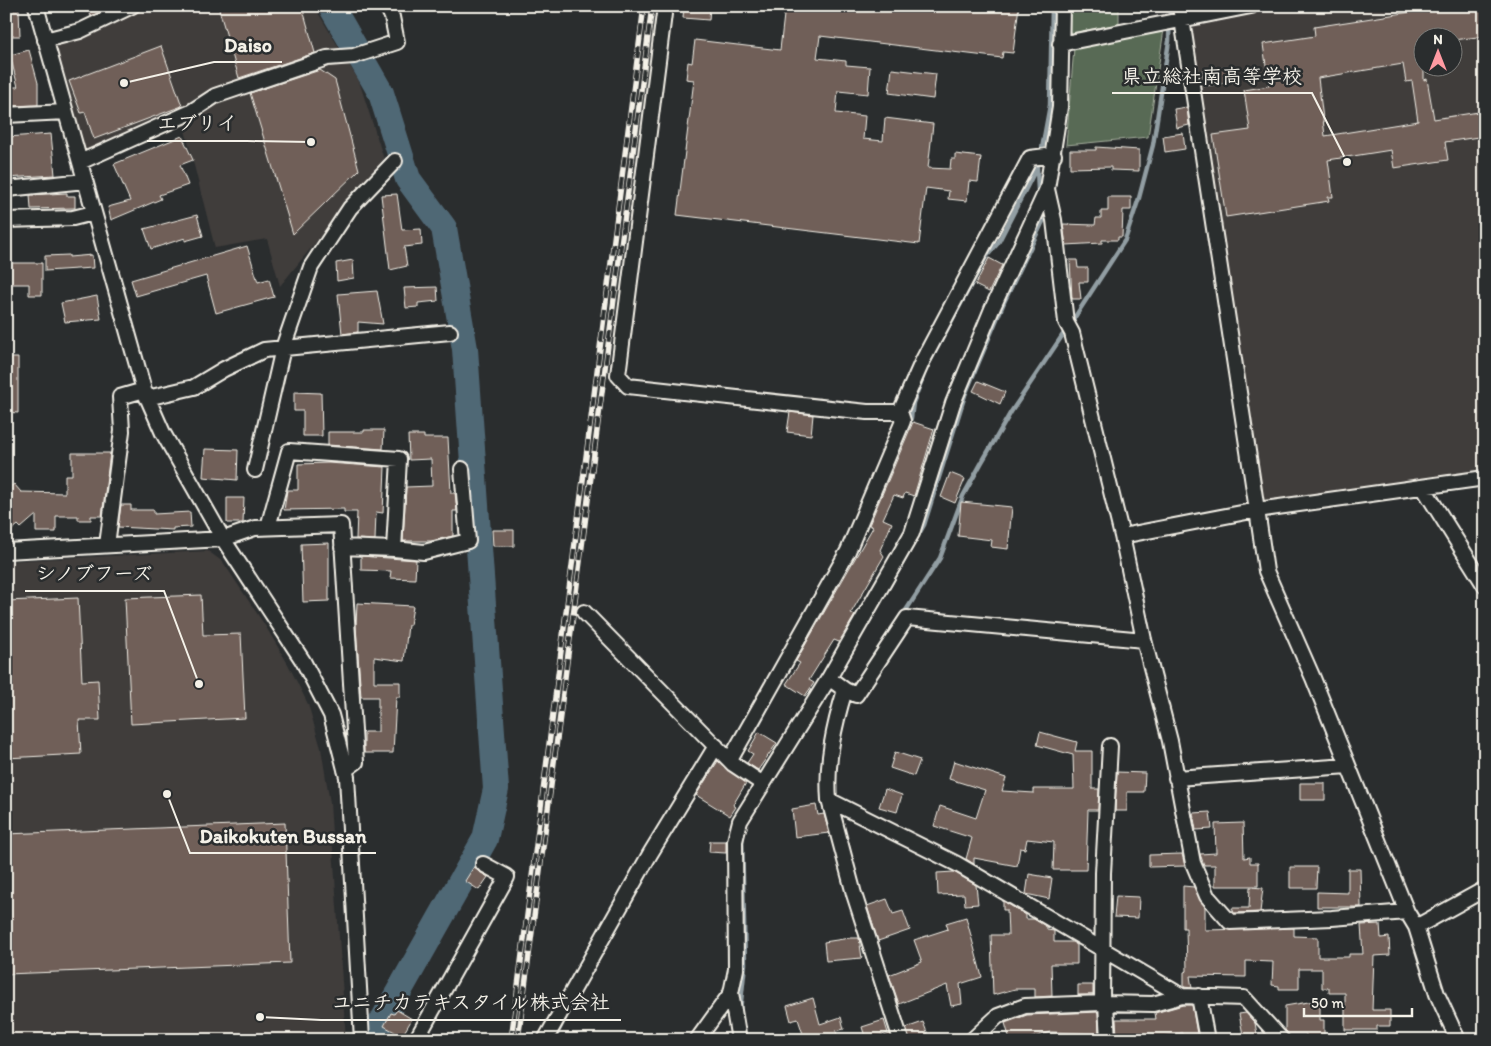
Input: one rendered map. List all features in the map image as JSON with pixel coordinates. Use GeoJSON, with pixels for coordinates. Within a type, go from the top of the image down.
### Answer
{"type":"FeatureCollection","features":[{"type":"Feature","properties":{"kind":"street"},"geometry":{"type":"LineString","coordinates":[[36,6],[93,213],[146,394],[163,433],[223,539],[304,661],[331,715],[345,770],[362,1040]]}},
{"type":"Feature","properties":{"kind":"street"},"geometry":{"type":"LineString","coordinates":[[45,40],[80,31],[132,6]]}},
{"type":"Feature","properties":{"kind":"street"},"geometry":{"type":"LineString","coordinates":[[80,162],[189,113],[215,96],[327,58],[354,56],[397,42],[392,17],[387,6]]}},
{"type":"Feature","properties":{"kind":"street"},"geometry":{"type":"LineString","coordinates":[[665,6],[618,375],[628,386],[867,412],[900,412]]}},
{"type":"Feature","properties":{"kind":"street"},"geometry":{"type":"LineString","coordinates":[[1062,6],[1060,107],[1044,157],[1047,189],[1054,220],[1069,327],[1122,536],[1144,640],[1161,705],[1193,863],[1208,896],[1230,922],[1332,918],[1406,912]]}},
{"type":"Feature","properties":{"kind":"street"},"geometry":{"type":"LineString","coordinates":[[1180,6],[1173,22],[1266,571],[1348,766],[1406,912],[1416,927],[1437,994],[1458,1040]]}},
{"type":"Feature","properties":{"kind":"street"},"geometry":{"type":"LineString","coordinates":[[1060,44],[1251,6]]}},
{"type":"Feature","properties":{"kind":"street"},"geometry":{"type":"LineString","coordinates":[[6,115],[66,112]]}},
{"type":"Feature","properties":{"kind":"street"},"geometry":{"type":"LineString","coordinates":[[730,760],[848,551],[903,421],[900,412],[927,352],[1030,158],[1044,157]]}},
{"type":"Feature","properties":{"kind":"street"},"geometry":{"type":"LineString","coordinates":[[255,470],[284,348],[311,267],[350,208],[396,161]]}},
{"type":"Feature","properties":{"kind":"street"},"geometry":{"type":"LineString","coordinates":[[7,189],[85,181]]}},
{"type":"Feature","properties":{"kind":"street"},"geometry":{"type":"LineString","coordinates":[[739,1040],[731,993],[737,962],[736,830],[763,784],[836,683],[912,533],[953,403],[992,309],[1047,189]]}},
{"type":"Feature","properties":{"kind":"street"},"geometry":{"type":"LineString","coordinates":[[6,220],[73,218],[93,213]]}},
{"type":"Feature","properties":{"kind":"street"},"geometry":{"type":"LineString","coordinates":[[107,545],[122,431],[120,397],[194,387],[224,369],[264,350],[450,332]]}},
{"type":"Feature","properties":{"kind":"street"},"geometry":{"type":"LineString","coordinates":[[268,528],[289,451],[399,459],[394,549]]}},
{"type":"Feature","properties":{"kind":"street"},"geometry":{"type":"LineString","coordinates":[[342,547],[424,552],[468,541],[462,469]]}},
{"type":"Feature","properties":{"kind":"street"},"geometry":{"type":"LineString","coordinates":[[1122,536],[1257,510],[1485,478]]}},
{"type":"Feature","properties":{"kind":"street"},"geometry":{"type":"LineString","coordinates":[[1423,488],[1485,586]]}},
{"type":"Feature","properties":{"kind":"street"},"geometry":{"type":"LineString","coordinates":[[6,551],[223,539],[255,528],[341,525],[356,762],[345,770]]}},
{"type":"Feature","properties":{"kind":"street"},"geometry":{"type":"LineString","coordinates":[[584,612],[730,760],[763,784]]}},
{"type":"Feature","properties":{"kind":"street"},"geometry":{"type":"LineString","coordinates":[[836,683],[856,695],[906,618],[1144,640]]}},
{"type":"Feature","properties":{"kind":"street"},"geometry":{"type":"LineString","coordinates":[[836,683],[828,785],[829,800],[854,894],[901,1040]]}},
{"type":"Feature","properties":{"kind":"street"},"geometry":{"type":"LineString","coordinates":[[545,1040],[645,862],[716,746]]}},
{"type":"Feature","properties":{"kind":"street"},"geometry":{"type":"LineString","coordinates":[[1108,1040],[1104,1003],[1102,950],[1103,872],[1110,746]]}},
{"type":"Feature","properties":{"kind":"street"},"geometry":{"type":"LineString","coordinates":[[1176,778],[1348,766]]}},
{"type":"Feature","properties":{"kind":"street"},"geometry":{"type":"LineString","coordinates":[[829,800],[957,864],[1182,996]]}},
{"type":"Feature","properties":{"kind":"street"},"geometry":{"type":"LineString","coordinates":[[416,1040],[507,877],[482,864]]}},
{"type":"Feature","properties":{"kind":"street"},"geometry":{"type":"LineString","coordinates":[[1416,927],[1485,889]]}},
{"type":"Feature","properties":{"kind":"street"},"geometry":{"type":"LineString","coordinates":[[696,1040],[731,993]]}},
{"type":"Feature","properties":{"kind":"street"},"geometry":{"type":"LineString","coordinates":[[972,1040],[998,1016],[1025,1006],[1104,1003],[1153,1004],[1182,996],[1244,998],[1282,1040]]}},
{"type":"Feature","properties":{"kind":"street"},"geometry":{"type":"LineString","coordinates":[[1199,996],[1207,1040]]}},
{"type":"Feature","properties":{"kind":"shaded area"},"geometry":{"type":"Polygon","coordinates":[[[148,6],[314,6],[359,81],[384,159],[280,286],[267,239],[215,248],[184,126],[89,164],[52,45],[148,6]]]}},
{"type":"Feature","properties":{"kind":"shaded area"},"geometry":{"type":"Polygon","coordinates":[[[1268,6],[1485,6],[1485,472],[1263,503],[1190,33],[1196,23],[1244,15],[1268,6]]]}},
{"type":"Feature","properties":{"kind":"shaded area"},"geometry":{"type":"Polygon","coordinates":[[[208,551],[223,562],[288,664],[308,704],[321,748],[330,803],[346,1040],[6,1040],[6,561],[208,551]]]}},
{"type":"Feature","properties":{"kind":"green space"},"geometry":{"type":"Polygon","coordinates":[[[1068,6],[1119,6],[1119,24],[1071,33],[1068,29],[1068,6]]]}},
{"type":"Feature","properties":{"kind":"green space"},"geometry":{"type":"Polygon","coordinates":[[[1164,29],[1148,137],[1066,145],[1074,48],[1164,29]]]}},
{"type":"Feature","properties":{"kind":"building"},"geometry":{"type":"Polygon","coordinates":[[[86,6],[111,6],[91,16],[86,6]]]}},
{"type":"Feature","properties":{"kind":"building"},"geometry":{"type":"Polygon","coordinates":[[[218,6],[302,6],[315,53],[239,78],[218,6]]]}},
{"type":"Feature","properties":{"kind":"building"},"geometry":{"type":"Polygon","coordinates":[[[684,6],[710,6],[709,20],[683,18],[684,6]]]}},
{"type":"Feature","properties":{"kind":"building"},"geometry":{"type":"Polygon","coordinates":[[[785,6],[1019,6],[1013,53],[1003,52],[1002,58],[820,36],[817,58],[846,61],[846,65],[870,67],[868,94],[838,91],[836,113],[865,116],[863,139],[883,141],[885,118],[933,124],[928,168],[950,169],[951,159],[955,159],[955,154],[981,157],[978,182],[969,181],[967,201],[948,199],[949,191],[926,188],[919,244],[677,215],[694,80],[686,79],[688,62],[692,63],[695,40],[780,50],[785,6]]]}},
{"type":"Feature","properties":{"kind":"building"},"geometry":{"type":"Polygon","coordinates":[[[1449,6],[1453,6],[1454,9],[1485,6],[1485,36],[1464,39],[1464,28],[1414,28],[1414,78],[1427,79],[1434,119],[1485,111],[1485,136],[1445,142],[1448,160],[1394,168],[1391,150],[1328,160],[1333,197],[1328,197],[1329,201],[1226,217],[1213,135],[1250,130],[1244,90],[1269,86],[1263,44],[1315,36],[1314,27],[1449,6]],[[1403,64],[1318,78],[1325,136],[1418,121],[1412,81],[1406,82],[1403,64]]]}},
{"type":"Feature","properties":{"kind":"building"},"geometry":{"type":"Polygon","coordinates":[[[6,9],[19,9],[20,36],[7,36],[6,9]]]}},
{"type":"Feature","properties":{"kind":"building"},"geometry":{"type":"Polygon","coordinates":[[[161,46],[182,106],[94,139],[85,112],[81,113],[69,81],[161,46]]]}},
{"type":"Feature","properties":{"kind":"building"},"geometry":{"type":"Polygon","coordinates":[[[29,50],[38,83],[38,105],[6,106],[6,87],[18,87],[10,55],[29,50]]]}},
{"type":"Feature","properties":{"kind":"building"},"geometry":{"type":"Polygon","coordinates":[[[1230,67],[1233,82],[1205,86],[1202,71],[1230,67]]]}},
{"type":"Feature","properties":{"kind":"building"},"geometry":{"type":"Polygon","coordinates":[[[892,69],[936,74],[933,99],[889,93],[892,69]]]}},
{"type":"Feature","properties":{"kind":"building"},"geometry":{"type":"Polygon","coordinates":[[[320,70],[335,80],[359,170],[293,234],[250,93],[320,70]]]}},
{"type":"Feature","properties":{"kind":"building"},"geometry":{"type":"Polygon","coordinates":[[[1187,107],[1189,125],[1177,128],[1174,109],[1187,107]]]}},
{"type":"Feature","properties":{"kind":"building"},"geometry":{"type":"Polygon","coordinates":[[[1183,133],[1185,149],[1165,152],[1163,136],[1183,133]]]}},
{"type":"Feature","properties":{"kind":"building"},"geometry":{"type":"Polygon","coordinates":[[[51,134],[55,175],[6,178],[7,137],[51,134]]]}},
{"type":"Feature","properties":{"kind":"building"},"geometry":{"type":"Polygon","coordinates":[[[182,136],[193,160],[180,165],[188,185],[159,195],[161,199],[111,220],[108,207],[130,201],[114,164],[182,136]]]}},
{"type":"Feature","properties":{"kind":"building"},"geometry":{"type":"Polygon","coordinates":[[[1096,147],[1139,150],[1139,171],[1111,170],[1111,167],[1070,168],[1070,150],[1096,150],[1096,147]]]}},
{"type":"Feature","properties":{"kind":"building"},"geometry":{"type":"Polygon","coordinates":[[[67,193],[67,196],[75,196],[75,208],[31,209],[30,195],[67,193]]]}},
{"type":"Feature","properties":{"kind":"building"},"geometry":{"type":"Polygon","coordinates":[[[397,194],[402,230],[421,229],[422,245],[404,247],[407,266],[390,270],[381,195],[397,194]]]}},
{"type":"Feature","properties":{"kind":"building"},"geometry":{"type":"Polygon","coordinates":[[[1108,197],[1131,197],[1131,210],[1123,210],[1122,237],[1118,237],[1118,240],[1102,240],[1102,243],[1066,245],[1063,224],[1095,225],[1096,218],[1101,218],[1101,211],[1108,211],[1108,197]]]}},
{"type":"Feature","properties":{"kind":"building"},"geometry":{"type":"Polygon","coordinates":[[[197,215],[203,236],[185,241],[185,238],[151,249],[144,229],[197,215]]]}},
{"type":"Feature","properties":{"kind":"building"},"geometry":{"type":"Polygon","coordinates":[[[247,246],[258,282],[269,279],[274,297],[216,313],[206,276],[136,296],[131,280],[247,246]]]}},
{"type":"Feature","properties":{"kind":"building"},"geometry":{"type":"Polygon","coordinates":[[[69,255],[69,257],[92,255],[93,268],[45,271],[45,256],[69,255]]]}},
{"type":"Feature","properties":{"kind":"building"},"geometry":{"type":"Polygon","coordinates":[[[989,258],[1002,265],[989,292],[975,285],[989,258]]]}},
{"type":"Feature","properties":{"kind":"building"},"geometry":{"type":"Polygon","coordinates":[[[353,260],[354,278],[337,281],[336,263],[353,260]]]}},
{"type":"Feature","properties":{"kind":"building"},"geometry":{"type":"Polygon","coordinates":[[[1070,260],[1077,260],[1078,268],[1088,268],[1088,282],[1079,282],[1081,299],[1072,299],[1070,260]]]}},
{"type":"Feature","properties":{"kind":"building"},"geometry":{"type":"Polygon","coordinates":[[[6,263],[42,263],[42,295],[29,295],[29,284],[6,284],[6,263]]]}},
{"type":"Feature","properties":{"kind":"building"},"geometry":{"type":"Polygon","coordinates":[[[437,287],[438,301],[418,303],[418,307],[406,308],[404,288],[437,287]]]}},
{"type":"Feature","properties":{"kind":"building"},"geometry":{"type":"Polygon","coordinates":[[[377,291],[383,324],[358,322],[358,332],[342,334],[338,294],[377,291]]]}},
{"type":"Feature","properties":{"kind":"building"},"geometry":{"type":"Polygon","coordinates":[[[97,296],[101,319],[65,322],[61,303],[97,296]]]}},
{"type":"Feature","properties":{"kind":"building"},"geometry":{"type":"Polygon","coordinates":[[[6,358],[18,358],[18,413],[6,412],[6,358]]]}},
{"type":"Feature","properties":{"kind":"building"},"geometry":{"type":"Polygon","coordinates":[[[978,381],[1005,392],[1000,404],[973,391],[978,381]]]}},
{"type":"Feature","properties":{"kind":"building"},"geometry":{"type":"Polygon","coordinates":[[[294,392],[321,393],[322,436],[303,436],[303,411],[294,411],[294,392]]]}},
{"type":"Feature","properties":{"kind":"building"},"geometry":{"type":"Polygon","coordinates":[[[790,412],[813,415],[811,435],[787,432],[790,412]]]}},
{"type":"Feature","properties":{"kind":"building"},"geometry":{"type":"Polygon","coordinates":[[[913,422],[934,429],[914,496],[905,493],[903,498],[894,495],[883,519],[892,523],[880,550],[884,556],[851,613],[855,615],[839,642],[834,640],[809,680],[814,683],[805,696],[786,684],[800,663],[796,661],[873,527],[869,525],[913,422]]]}},
{"type":"Feature","properties":{"kind":"building"},"geometry":{"type":"Polygon","coordinates":[[[364,430],[384,430],[383,449],[328,445],[328,432],[364,432],[364,430]]]}},
{"type":"Feature","properties":{"kind":"building"},"geometry":{"type":"Polygon","coordinates":[[[408,435],[424,435],[424,438],[448,438],[451,493],[455,493],[457,511],[453,511],[453,536],[431,541],[403,541],[406,487],[432,486],[431,459],[409,460],[408,435]]]}},
{"type":"Feature","properties":{"kind":"building"},"geometry":{"type":"Polygon","coordinates":[[[205,449],[238,450],[237,480],[203,477],[205,449]]]}},
{"type":"Feature","properties":{"kind":"building"},"geometry":{"type":"Polygon","coordinates":[[[72,453],[110,453],[102,516],[91,516],[91,520],[78,520],[78,516],[56,516],[56,532],[36,532],[36,515],[21,528],[18,525],[6,535],[6,490],[14,484],[21,492],[65,493],[65,475],[72,475],[72,453]]]}},
{"type":"Feature","properties":{"kind":"building"},"geometry":{"type":"Polygon","coordinates":[[[328,463],[385,467],[383,513],[376,512],[375,540],[356,539],[357,512],[344,512],[344,509],[284,510],[287,490],[298,490],[298,464],[328,463]]]}},
{"type":"Feature","properties":{"kind":"building"},"geometry":{"type":"Polygon","coordinates":[[[950,473],[965,479],[955,503],[941,497],[950,473]]]}},
{"type":"Feature","properties":{"kind":"building"},"geometry":{"type":"Polygon","coordinates":[[[227,498],[244,498],[243,523],[227,523],[227,498]]]}},
{"type":"Feature","properties":{"kind":"building"},"geometry":{"type":"Polygon","coordinates":[[[961,502],[1012,507],[1008,549],[991,547],[992,540],[958,536],[961,502]]]}},
{"type":"Feature","properties":{"kind":"building"},"geometry":{"type":"Polygon","coordinates":[[[121,505],[131,505],[131,510],[154,510],[154,514],[190,512],[191,527],[173,528],[173,530],[118,527],[121,505]]]}},
{"type":"Feature","properties":{"kind":"building"},"geometry":{"type":"Polygon","coordinates":[[[492,530],[514,530],[514,546],[493,546],[492,530]]]}},
{"type":"Feature","properties":{"kind":"building"},"geometry":{"type":"Polygon","coordinates":[[[329,543],[329,601],[303,602],[301,544],[329,543]]]}},
{"type":"Feature","properties":{"kind":"building"},"geometry":{"type":"Polygon","coordinates":[[[361,556],[416,560],[415,579],[390,578],[391,571],[361,570],[361,556]]]}},
{"type":"Feature","properties":{"kind":"building"},"geometry":{"type":"Polygon","coordinates":[[[201,595],[203,635],[241,634],[245,718],[131,724],[125,598],[201,595]]]}},
{"type":"Feature","properties":{"kind":"building"},"geometry":{"type":"Polygon","coordinates":[[[78,598],[82,681],[98,680],[100,720],[79,720],[81,754],[6,758],[6,601],[78,598]]]}},
{"type":"Feature","properties":{"kind":"building"},"geometry":{"type":"Polygon","coordinates":[[[357,603],[413,606],[410,625],[408,625],[404,661],[374,657],[374,682],[400,682],[400,697],[396,697],[393,753],[364,753],[364,732],[378,732],[378,697],[361,697],[356,626],[357,603]]]}},
{"type":"Feature","properties":{"kind":"building"},"geometry":{"type":"Polygon","coordinates":[[[759,732],[777,743],[758,770],[747,763],[753,754],[748,751],[759,732]]]}},
{"type":"Feature","properties":{"kind":"building"},"geometry":{"type":"Polygon","coordinates":[[[1040,732],[1077,742],[1075,751],[1092,751],[1092,789],[1099,789],[1098,810],[1088,810],[1086,870],[1053,870],[1054,842],[1027,839],[1025,849],[1020,848],[1017,866],[974,858],[974,864],[966,859],[972,838],[934,826],[940,806],[976,818],[985,790],[949,779],[954,761],[1006,778],[1002,791],[1034,793],[1034,789],[1074,789],[1073,755],[1037,745],[1040,732]]]}},
{"type":"Feature","properties":{"kind":"building"},"geometry":{"type":"Polygon","coordinates":[[[895,752],[920,760],[914,776],[890,768],[895,752]]]}},
{"type":"Feature","properties":{"kind":"building"},"geometry":{"type":"Polygon","coordinates":[[[718,761],[746,783],[733,805],[736,807],[730,816],[696,795],[718,761]]]}},
{"type":"Feature","properties":{"kind":"building"},"geometry":{"type":"Polygon","coordinates":[[[1117,772],[1145,773],[1144,792],[1127,792],[1127,811],[1115,811],[1117,772]]]}},
{"type":"Feature","properties":{"kind":"building"},"geometry":{"type":"Polygon","coordinates":[[[1300,783],[1325,783],[1325,800],[1300,800],[1300,783]]]}},
{"type":"Feature","properties":{"kind":"building"},"geometry":{"type":"Polygon","coordinates":[[[885,789],[902,795],[897,812],[879,807],[885,789]]]}},
{"type":"Feature","properties":{"kind":"building"},"geometry":{"type":"Polygon","coordinates":[[[816,805],[818,815],[824,814],[829,833],[795,837],[792,809],[816,805]]]}},
{"type":"Feature","properties":{"kind":"building"},"geometry":{"type":"Polygon","coordinates":[[[1210,812],[1212,829],[1196,830],[1193,813],[1210,812]]]}},
{"type":"Feature","properties":{"kind":"building"},"geometry":{"type":"Polygon","coordinates":[[[285,823],[290,963],[6,974],[6,834],[285,823]]]}},
{"type":"Feature","properties":{"kind":"building"},"geometry":{"type":"Polygon","coordinates":[[[1243,823],[1244,858],[1250,857],[1250,863],[1258,863],[1258,886],[1215,886],[1215,865],[1204,865],[1200,854],[1216,853],[1215,824],[1243,823]]]}},
{"type":"Feature","properties":{"kind":"building"},"geometry":{"type":"Polygon","coordinates":[[[710,841],[726,841],[726,853],[709,852],[710,841]]]}},
{"type":"Feature","properties":{"kind":"building"},"geometry":{"type":"Polygon","coordinates":[[[1182,854],[1185,866],[1149,867],[1149,855],[1182,854]]]}},
{"type":"Feature","properties":{"kind":"building"},"geometry":{"type":"Polygon","coordinates":[[[475,865],[478,871],[488,877],[479,890],[465,881],[475,865]]]}},
{"type":"Feature","properties":{"kind":"building"},"geometry":{"type":"Polygon","coordinates":[[[1290,867],[1317,867],[1316,888],[1290,888],[1290,867]]]}},
{"type":"Feature","properties":{"kind":"building"},"geometry":{"type":"Polygon","coordinates":[[[1348,869],[1360,869],[1361,907],[1317,907],[1317,892],[1348,893],[1348,869]]]}},
{"type":"Feature","properties":{"kind":"building"},"geometry":{"type":"Polygon","coordinates":[[[954,872],[976,885],[978,904],[965,905],[964,894],[938,895],[937,873],[954,872]]]}},
{"type":"Feature","properties":{"kind":"building"},"geometry":{"type":"Polygon","coordinates":[[[1029,874],[1052,878],[1049,899],[1026,894],[1029,874]]]}},
{"type":"Feature","properties":{"kind":"building"},"geometry":{"type":"Polygon","coordinates":[[[1183,886],[1194,887],[1205,907],[1205,930],[1294,928],[1294,936],[1318,937],[1318,957],[1349,957],[1349,954],[1363,954],[1361,925],[1380,924],[1381,938],[1389,937],[1390,955],[1374,956],[1372,1010],[1390,1010],[1390,1026],[1377,1026],[1377,1030],[1345,1030],[1345,993],[1329,993],[1329,988],[1322,988],[1322,969],[1299,969],[1299,989],[1279,989],[1279,986],[1272,985],[1273,962],[1246,961],[1246,977],[1190,976],[1192,988],[1184,987],[1184,972],[1187,971],[1186,928],[1183,928],[1183,886]]]}},
{"type":"Feature","properties":{"kind":"building"},"geometry":{"type":"Polygon","coordinates":[[[1250,887],[1263,888],[1260,912],[1234,913],[1232,908],[1249,908],[1250,887]]]}},
{"type":"Feature","properties":{"kind":"building"},"geometry":{"type":"Polygon","coordinates":[[[1116,896],[1139,897],[1138,918],[1114,917],[1116,896]]]}},
{"type":"Feature","properties":{"kind":"building"},"geometry":{"type":"Polygon","coordinates":[[[887,899],[893,914],[903,911],[910,930],[878,941],[867,906],[887,899]]]}},
{"type":"Feature","properties":{"kind":"building"},"geometry":{"type":"Polygon","coordinates":[[[1003,901],[1026,915],[1026,919],[1034,919],[1047,927],[1047,930],[1054,931],[1054,942],[1072,942],[1077,945],[1077,964],[1051,964],[1052,996],[1035,997],[1035,989],[1015,989],[993,995],[991,935],[1008,935],[1007,910],[1003,910],[1003,901]]]}},
{"type":"Feature","properties":{"kind":"building"},"geometry":{"type":"Polygon","coordinates":[[[966,917],[982,977],[960,984],[962,1004],[951,1006],[947,985],[899,1004],[889,975],[922,962],[914,940],[948,929],[946,923],[966,917]]]}},
{"type":"Feature","properties":{"kind":"building"},"geometry":{"type":"Polygon","coordinates":[[[859,938],[862,958],[826,961],[824,942],[859,938]]]}},
{"type":"Feature","properties":{"kind":"building"},"geometry":{"type":"Polygon","coordinates":[[[1078,985],[1093,985],[1093,995],[1078,995],[1078,985]]]}},
{"type":"Feature","properties":{"kind":"building"},"geometry":{"type":"Polygon","coordinates":[[[813,998],[820,1024],[841,1017],[844,1029],[836,1031],[838,1040],[805,1040],[798,1019],[791,1021],[787,1006],[813,998]]]}},
{"type":"Feature","properties":{"kind":"building"},"geometry":{"type":"Polygon","coordinates":[[[1320,1000],[1320,1020],[1324,1020],[1324,1040],[1306,1040],[1306,1034],[1289,1034],[1285,1030],[1285,1006],[1320,1000]]]}},
{"type":"Feature","properties":{"kind":"building"},"geometry":{"type":"Polygon","coordinates":[[[1183,1005],[1192,1005],[1197,1034],[1183,1037],[1182,1033],[1145,1040],[1136,1040],[1136,1036],[1117,1036],[1116,1019],[1156,1019],[1155,1013],[1183,1005]]]}},
{"type":"Feature","properties":{"kind":"building"},"geometry":{"type":"Polygon","coordinates":[[[397,1010],[412,1019],[402,1036],[384,1026],[391,1013],[394,1014],[397,1010]]]}},
{"type":"Feature","properties":{"kind":"building"},"geometry":{"type":"Polygon","coordinates":[[[1098,1012],[1099,1034],[1050,1032],[1025,1040],[1010,1040],[1005,1023],[1027,1015],[1098,1012]]]}},
{"type":"Feature","properties":{"kind":"building"},"geometry":{"type":"Polygon","coordinates":[[[1246,1013],[1255,1023],[1258,1040],[1244,1040],[1239,1014],[1246,1013]]]}},
{"type":"Feature","properties":{"kind":"building"},"geometry":{"type":"Polygon","coordinates":[[[884,1020],[888,1033],[866,1040],[862,1027],[884,1020]]]}},
{"type":"Feature","properties":{"kind":"building"},"geometry":{"type":"Polygon","coordinates":[[[923,1022],[930,1040],[910,1040],[906,1028],[923,1022]]]}},
{"type":"Feature","properties":{"kind":"building"},"geometry":{"type":"Polygon","coordinates":[[[890,1034],[892,1040],[878,1040],[878,1038],[890,1034]]]}},
{"type":"Feature","properties":{"kind":"waterway"},"geometry":{"type":"LineString","coordinates":[[331,6],[381,93],[408,179],[444,228],[465,349],[496,789],[485,839],[376,1032]]}},
{"type":"Feature","properties":{"kind":"waterway"},"geometry":{"type":"LineString","coordinates":[[1041,154],[1050,105],[1052,6]]}},
{"type":"Feature","properties":{"kind":"waterway"},"geometry":{"type":"LineString","coordinates":[[1071,323],[1125,240],[1139,198],[1153,145],[1169,41],[1170,6]]}},
{"type":"Feature","properties":{"kind":"waterway"},"geometry":{"type":"LineString","coordinates":[[927,367],[986,257],[998,243],[1037,167]]}},
{"type":"Feature","properties":{"kind":"waterway"},"geometry":{"type":"LineString","coordinates":[[1037,168],[1038,191]]}},
{"type":"Feature","properties":{"kind":"waterway"},"geometry":{"type":"LineString","coordinates":[[889,587],[924,525],[965,395],[1005,300],[1045,217],[1044,214]]}},
{"type":"Feature","properties":{"kind":"waterway"},"geometry":{"type":"LineString","coordinates":[[903,615],[940,558],[963,496],[982,462],[1011,412],[1066,330]]}},
{"type":"Feature","properties":{"kind":"waterway"},"geometry":{"type":"LineString","coordinates":[[908,426],[913,403],[923,377]]}},
{"type":"Feature","properties":{"kind":"waterway"},"geometry":{"type":"LineString","coordinates":[[759,723],[774,695]]}},
{"type":"Feature","properties":{"kind":"waterway"},"geometry":{"type":"LineString","coordinates":[[740,1011],[745,964],[742,836]]}},
{"type":"Feature","properties":{"kind":"waterway"},"geometry":{"type":"LineString","coordinates":[[554,1040],[565,1018]]}},
{"type":"Feature","properties":{"kind":"railway"},"geometry":{"type":"LineString","coordinates":[[511,1040],[644,6]]}},
{"type":"Feature","properties":{"kind":"railway"},"geometry":{"type":"LineString","coordinates":[[518,1040],[652,6]]}},
{"type":"Feature","properties":{"kind":"place","name":"Daiso"},"geometry":{"type":"Point","coordinates":[124,83]}},
{"type":"Feature","properties":{"kind":"place","name":"エブリイ"},"geometry":{"type":"Point","coordinates":[311,142]}},
{"type":"Feature","properties":{"kind":"place","name":"県立総社南高等学校"},"geometry":{"type":"Point","coordinates":[1347,162]}},
{"type":"Feature","properties":{"kind":"place","name":"シノブフーズ"},"geometry":{"type":"Point","coordinates":[199,684]}},
{"type":"Feature","properties":{"kind":"place","name":"Daikokuten Bussan"},"geometry":{"type":"Point","coordinates":[167,794]}},
{"type":"Feature","properties":{"kind":"place","name":"ユニチカテキスタイル株式会社"},"geometry":{"type":"Point","coordinates":[260,1017]}}]}
